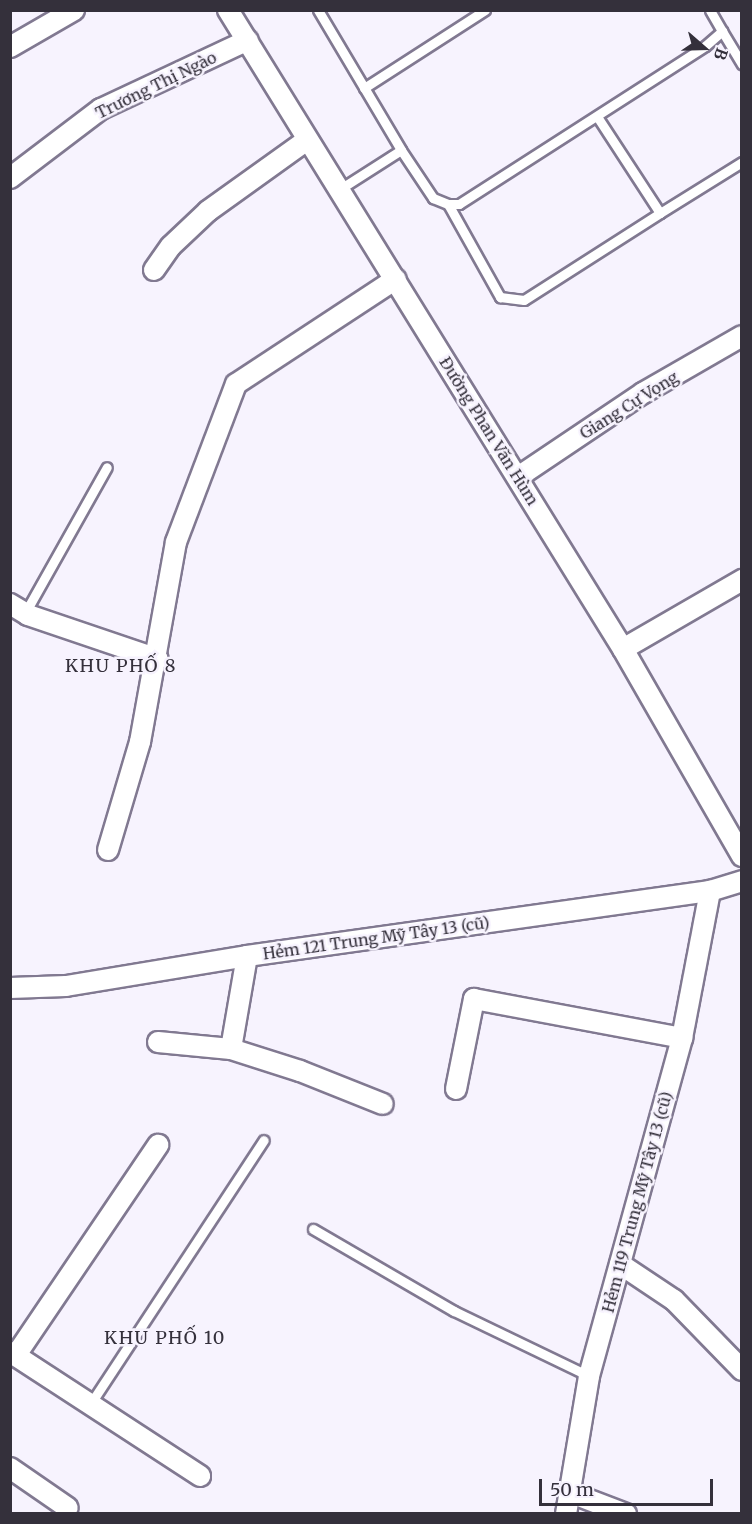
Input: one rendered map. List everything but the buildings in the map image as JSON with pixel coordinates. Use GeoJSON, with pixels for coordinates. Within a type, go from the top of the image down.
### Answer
{"type":"FeatureCollection","features":[{"type":"Feature","properties":{"kind":"street"},"geometry":{"type":"LineString","coordinates":[[10,47],[74,10]]}},
{"type":"Feature","properties":{"kind":"street","name":"Đường Phan Văn Hùm"},"geometry":{"type":"LineString","coordinates":[[228,10],[624,649],[741,856]]}},
{"type":"Feature","properties":{"kind":"street","name":"Trương Thị Ngào"},"geometry":{"type":"LineString","coordinates":[[10,178],[101,109],[248,40]]}},
{"type":"Feature","properties":{"kind":"street"},"geometry":{"type":"LineString","coordinates":[[154,270],[171,246],[208,211],[307,140]]}},
{"type":"Feature","properties":{"kind":"street"},"geometry":{"type":"LineString","coordinates":[[108,850],[140,742],[158,659],[176,542],[237,384],[396,279]]}},
{"type":"Feature","properties":{"kind":"street","name":"Giang Cự Vọng"},"geometry":{"type":"LineString","coordinates":[[518,477],[643,393],[741,336]]}},
{"type":"Feature","properties":{"kind":"street"},"geometry":{"type":"LineString","coordinates":[[624,649],[741,580]]}},
{"type":"Feature","properties":{"kind":"street"},"geometry":{"type":"LineString","coordinates":[[18,608],[158,659]]}},
{"type":"Feature","properties":{"kind":"street","name":"Hẻm 121 Trung Mỹ Tây 13 (cũ)"},"geometry":{"type":"LineString","coordinates":[[10,988],[66,987],[247,956],[710,891],[741,881]]}},
{"type":"Feature","properties":{"kind":"street","name":"Hẻm 119 Trung Mỹ Tây 13 (cũ)"},"geometry":{"type":"LineString","coordinates":[[566,1514],[590,1376],[682,1038],[710,891]]}},
{"type":"Feature","properties":{"kind":"street"},"geometry":{"type":"LineString","coordinates":[[231,1049],[247,956]]}},
{"type":"Feature","properties":{"kind":"street"},"geometry":{"type":"LineString","coordinates":[[456,1089],[474,999],[682,1038]]}},
{"type":"Feature","properties":{"kind":"street"},"geometry":{"type":"LineString","coordinates":[[158,1042],[231,1049],[300,1071],[383,1104]]}},
{"type":"Feature","properties":{"kind":"street"},"geometry":{"type":"LineString","coordinates":[[158,1146],[13,1354],[89,1406],[200,1476]]}},
{"type":"Feature","properties":{"kind":"street"},"geometry":{"type":"LineString","coordinates":[[620,1264],[674,1300],[741,1370]]}},
{"type":"Feature","properties":{"kind":"street"},"geometry":{"type":"LineString","coordinates":[[10,1468],[68,1508]]}},
{"type":"Feature","properties":{"kind":"street"},"geometry":{"type":"LineString","coordinates":[[571,1493],[626,1514]]}},
{"type":"Feature","properties":{"kind":"lane"},"geometry":{"type":"LineString","coordinates":[[318,10],[401,150],[433,198],[448,204],[459,204],[598,118],[722,31]]}},
{"type":"Feature","properties":{"kind":"lane"},"geometry":{"type":"LineString","coordinates":[[364,88],[484,10]]}},
{"type":"Feature","properties":{"kind":"lane"},"geometry":{"type":"LineString","coordinates":[[710,10],[741,64]]}},
{"type":"Feature","properties":{"kind":"lane"},"geometry":{"type":"LineString","coordinates":[[598,118],[660,213]]}},
{"type":"Feature","properties":{"kind":"lane"},"geometry":{"type":"LineString","coordinates":[[340,189],[401,150]]}},
{"type":"Feature","properties":{"kind":"lane"},"geometry":{"type":"LineString","coordinates":[[448,204],[500,297],[524,300],[741,162]]}},
{"type":"Feature","properties":{"kind":"lane"},"geometry":{"type":"LineString","coordinates":[[18,608],[107,467]]}},
{"type":"Feature","properties":{"kind":"lane"},"geometry":{"type":"LineString","coordinates":[[89,1406],[264,1140]]}},
{"type":"Feature","properties":{"kind":"lane"},"geometry":{"type":"LineString","coordinates":[[313,1229],[454,1311],[590,1376]]}},
{"type":"Feature","properties":{"kind":"district","name":"KHU PHỐ 8"},"geometry":{"type":"Point","coordinates":[121,666]}},
{"type":"Feature","properties":{"kind":"district","name":"KHU PHỐ 10"},"geometry":{"type":"Point","coordinates":[165,1338]}}]}
